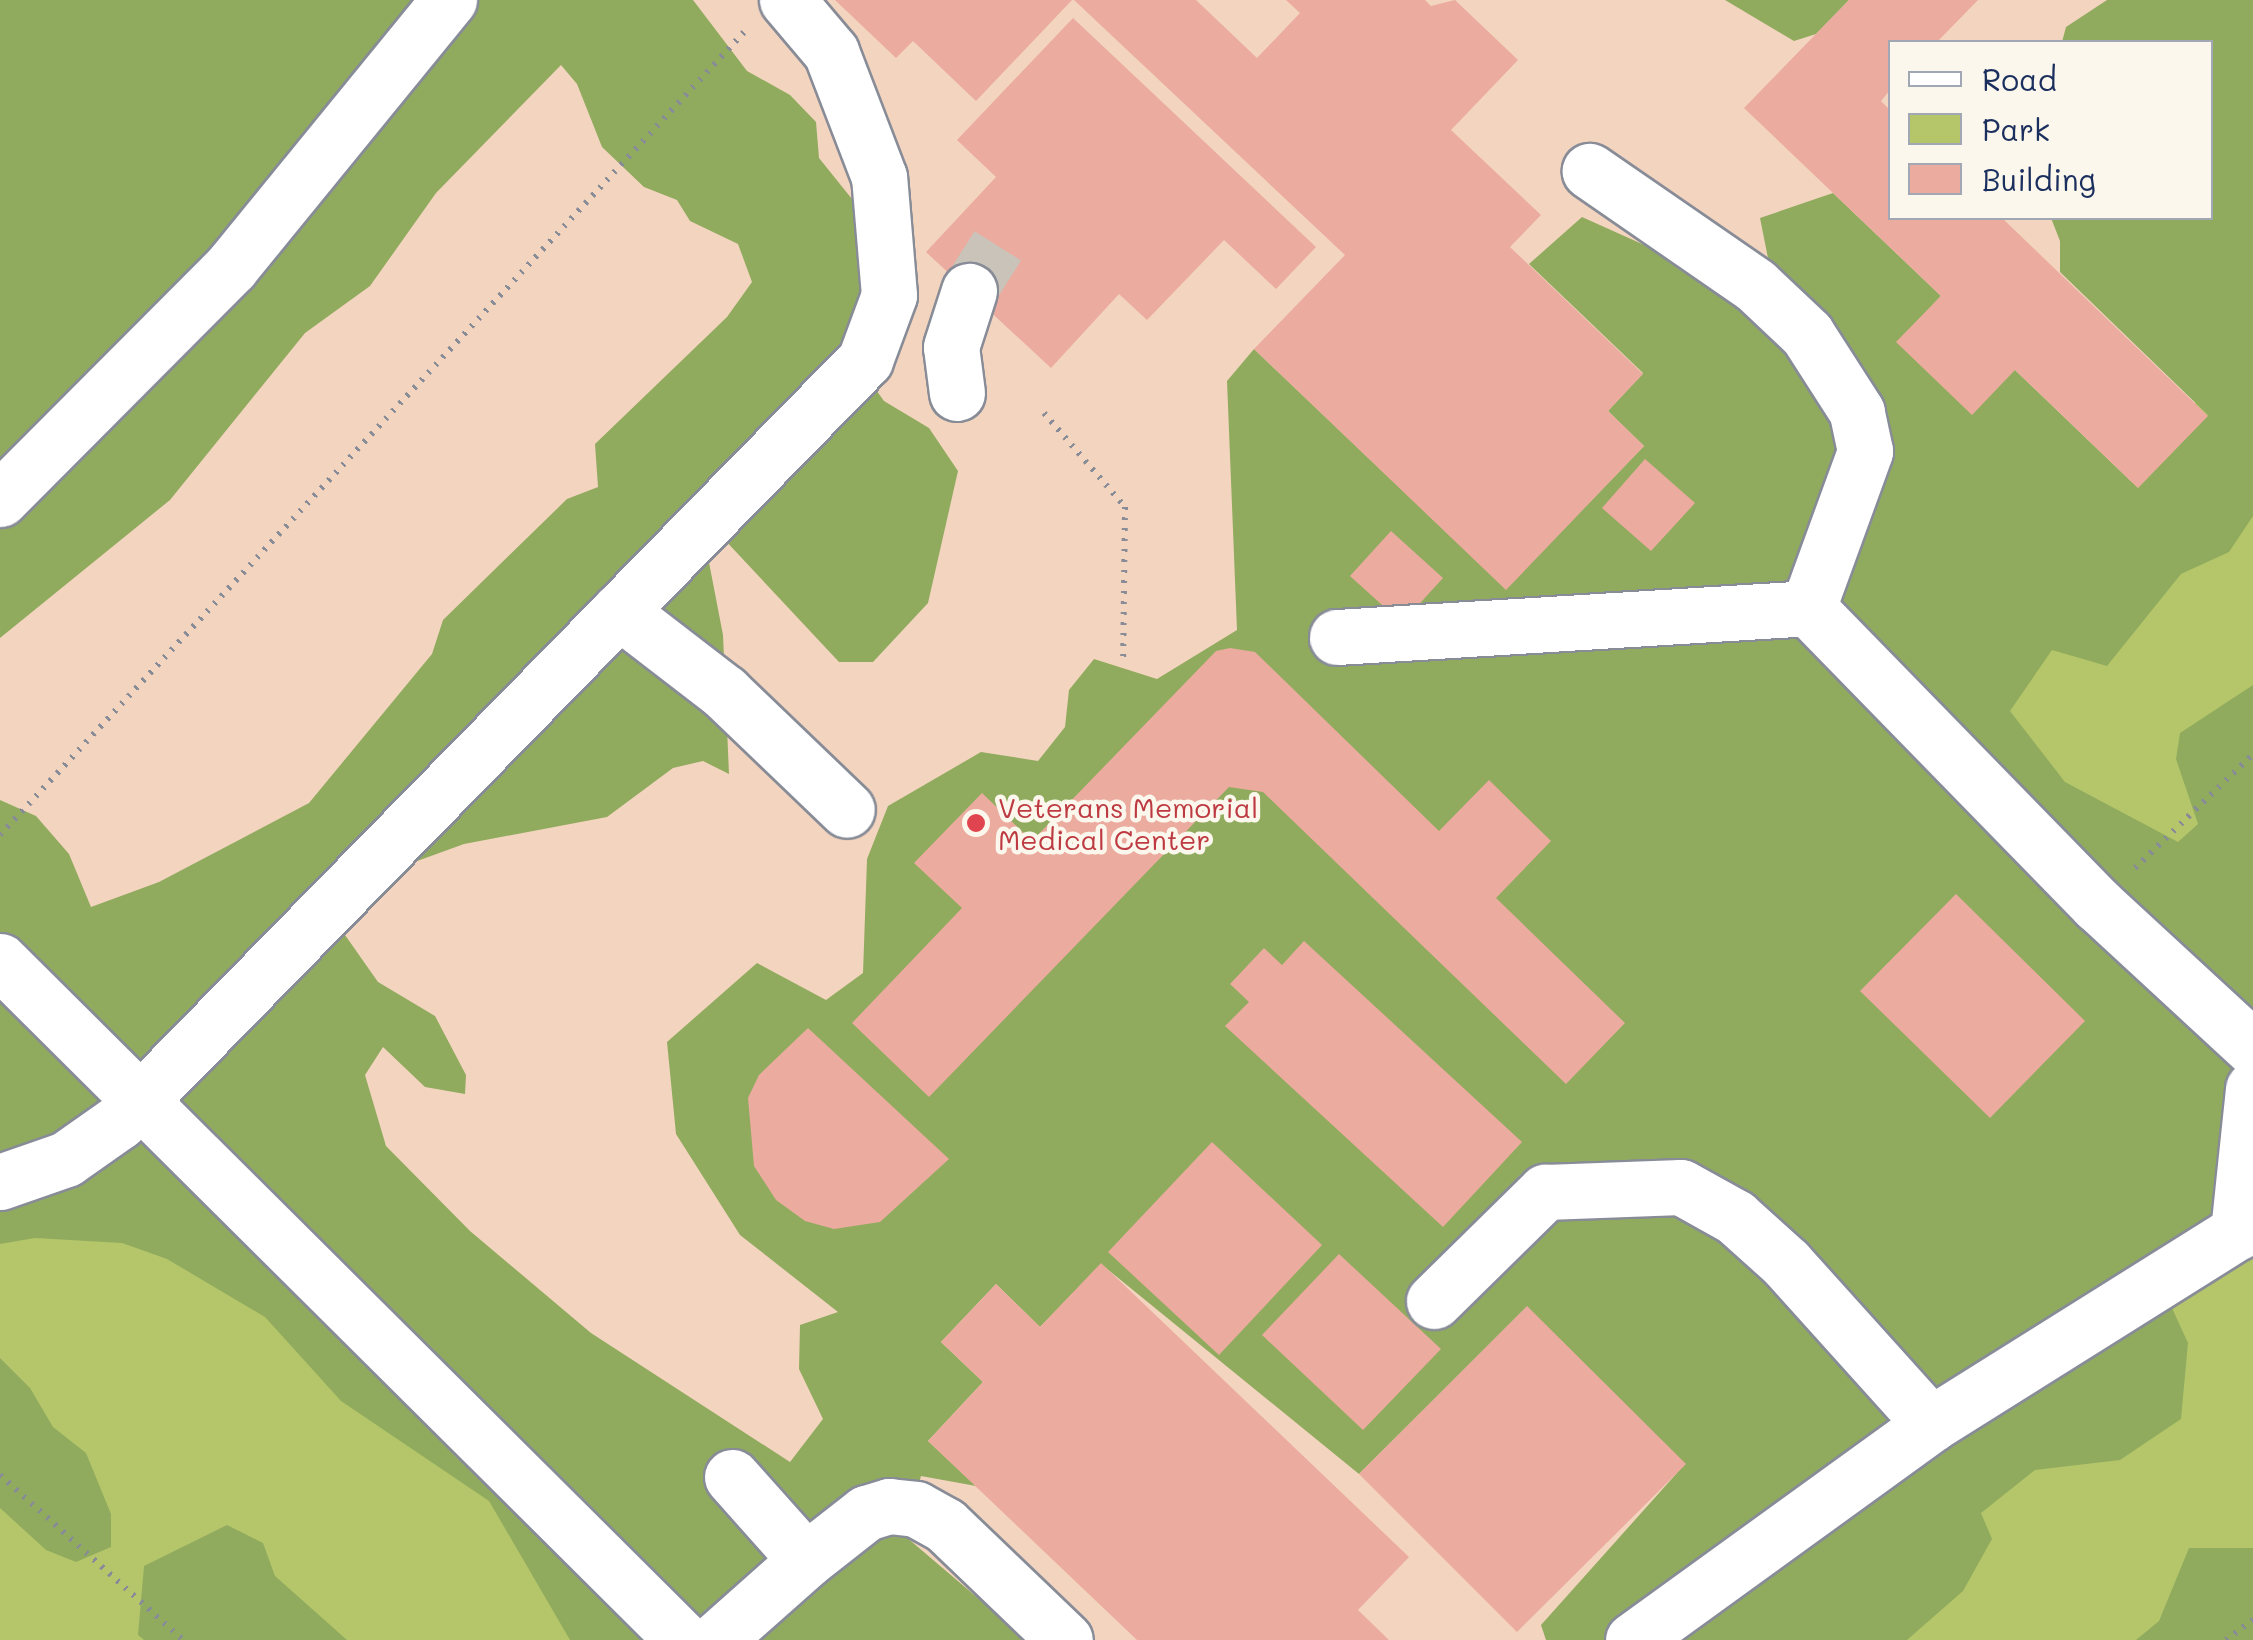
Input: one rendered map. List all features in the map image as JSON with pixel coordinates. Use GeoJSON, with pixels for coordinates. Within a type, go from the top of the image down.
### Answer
{"type":"FeatureCollection","features":[{"type":"Feature","properties":{"kind":"lane"},"geometry":{"type":"LineString","coordinates":[[0,500],[231,267],[450,0]]}},
{"type":"Feature","properties":{"kind":"lane"},"geometry":{"type":"LineString","coordinates":[[0,1182],[66,1159],[142,1099],[865,360],[889,295],[879,177],[856,106],[831,52],[774,7]]}},
{"type":"Feature","properties":{"kind":"lane"},"geometry":{"type":"LineString","coordinates":[[1590,171],[1755,285],[1808,334],[1856,412],[1865,451],[1808,608]]}},
{"type":"Feature","properties":{"kind":"lane"},"geometry":{"type":"LineString","coordinates":[[957,393],[951,347],[969,291]]}},
{"type":"Feature","properties":{"kind":"lane"},"geometry":{"type":"LineString","coordinates":[[1337,636],[1808,608],[2097,904],[2253,1048]]}},
{"type":"Feature","properties":{"kind":"lane"},"geometry":{"type":"LineString","coordinates":[[619,611],[724,692],[847,810]]}},
{"type":"Feature","properties":{"kind":"lane"},"geometry":{"type":"LineString","coordinates":[[0,960],[683,1640]]}},
{"type":"Feature","properties":{"kind":"lane"},"geometry":{"type":"LineString","coordinates":[[1633,1640],[1932,1424],[2246,1227],[2253,1090]]}},
{"type":"Feature","properties":{"kind":"lane"},"geometry":{"type":"LineString","coordinates":[[1434,1301],[1545,1192],[1681,1187],[1735,1217],[1786,1262],[1932,1424]]}},
{"type":"Feature","properties":{"kind":"lane"},"geometry":{"type":"LineString","coordinates":[[732,1477],[806,1560]]}},
{"type":"Feature","properties":{"kind":"lane"},"geometry":{"type":"LineString","coordinates":[[716,1640],[806,1560],[866,1514],[889,1506],[916,1508],[945,1525],[1065,1640]]}},
{"type":"Feature","properties":{"kind":"path"},"geometry":{"type":"LineString","coordinates":[[0,836],[774,7]]}},
{"type":"Feature","properties":{"kind":"path"},"geometry":{"type":"LineString","coordinates":[[1044,413],[1125,506],[1123,663]]}},
{"type":"Feature","properties":{"kind":"path"},"geometry":{"type":"LineString","coordinates":[[2097,904],[2253,754]]}},
{"type":"Feature","properties":{"kind":"path"},"geometry":{"type":"LineString","coordinates":[[0,1475],[183,1640]]}},
{"type":"Feature","properties":{"kind":"path"},"geometry":{"type":"LineString","coordinates":[[2226,1640],[2253,1620]]}},
{"type":"Feature","properties":{"kind":"shaded area","name":"Veterans Memorial Medical Center"},"geometry":{"type":"Polygon","coordinates":[[[0,0],[2253,0],[2222,1101],[1620,1640],[755,1640],[0,929],[0,0]]]}},
{"type":"Feature","properties":{"kind":"green space","name":"Veterans Memorial Medical Center"},"geometry":{"type":"Polygon","coordinates":[[[0,0],[693,0],[747,71],[790,95],[816,122],[819,158],[856,204],[865,295],[849,352],[884,401],[929,428],[958,471],[928,603],[873,662],[839,662],[723,538],[707,552],[723,635],[729,774],[703,761],[673,768],[607,817],[464,844],[398,868],[345,935],[378,982],[435,1016],[466,1075],[465,1094],[425,1087],[383,1047],[365,1075],[386,1146],[470,1231],[591,1333],[790,1462],[823,1419],[799,1369],[800,1325],[838,1312],[740,1235],[676,1134],[667,1042],[757,963],[826,1000],[863,973],[867,859],[888,806],[981,752],[1038,761],[1065,727],[1069,690],[1094,659],[1157,679],[1237,630],[1227,381],[1254,349],[1506,589],[1644,446],[1608,411],[1643,373],[1529,264],[1582,217],[1682,262],[1769,263],[1760,218],[1833,193],[1941,296],[1897,342],[2015,370],[2138,488],[2208,415],[2060,272],[2060,241],[2052,220],[2213,220],[2213,40],[2063,40],[2066,27],[2107,0],[2253,0],[2253,516],[2229,552],[2181,574],[2107,666],[2052,650],[2010,711],[2065,782],[2178,842],[2198,824],[2176,759],[2180,733],[2253,685],[2253,1189],[2155,1271],[2188,1343],[2181,1419],[2120,1460],[2035,1470],[1981,1513],[1992,1539],[1963,1591],[1907,1640],[1546,1640],[1541,1625],[1685,1464],[1527,1307],[1359,1474],[1101,1264],[1040,1327],[996,1284],[941,1342],[983,1382],[928,1441],[976,1486],[921,1476],[905,1536],[1027,1640],[570,1640],[489,1501],[341,1401],[265,1317],[167,1259],[122,1243],[35,1238],[0,1244],[0,800],[36,816],[69,854],[91,907],[159,882],[309,803],[432,654],[443,620],[567,499],[598,487],[595,444],[727,317],[752,282],[738,244],[690,221],[677,200],[644,187],[602,147],[577,84],[561,65],[436,193],[370,286],[305,333],[170,500],[0,638],[0,0]]]}},
{"type":"Feature","properties":{"kind":"green space"},"geometry":{"type":"Polygon","coordinates":[[[1725,0],[1849,0],[1816,34],[1794,41],[1725,0]]]}},
{"type":"Feature","properties":{"kind":"green space"},"geometry":{"type":"Polygon","coordinates":[[[2253,331],[2253,1640],[1620,1640],[2210,1220],[1901,771],[2253,331]]]}},
{"type":"Feature","properties":{"kind":"green space"},"geometry":{"type":"Polygon","coordinates":[[[0,929],[755,1640],[0,1640],[0,929]]]}},
{"type":"Feature","properties":{"kind":"green space"},"geometry":{"type":"Polygon","coordinates":[[[0,1358],[30,1388],[53,1427],[86,1453],[111,1514],[111,1547],[76,1562],[46,1550],[0,1508],[0,1358]]]}},
{"type":"Feature","properties":{"kind":"green space"},"geometry":{"type":"Polygon","coordinates":[[[227,1525],[263,1543],[275,1576],[347,1640],[144,1640],[138,1635],[144,1566],[227,1525]]]}},
{"type":"Feature","properties":{"kind":"green space"},"geometry":{"type":"Polygon","coordinates":[[[2189,1548],[2253,1548],[2253,1640],[2136,1640],[2159,1621],[2189,1548]]]}},
{"type":"Feature","properties":{"kind":"building"},"geometry":{"type":"Polygon","coordinates":[[[835,0],[1072,0],[976,101],[913,41],[896,58],[835,0]]]}},
{"type":"Feature","properties":{"kind":"building"},"geometry":{"type":"Polygon","coordinates":[[[1074,0],[1196,0],[1257,58],[1300,13],[1286,0],[1425,0],[1431,6],[1455,0],[1518,60],[1451,130],[1541,215],[1510,247],[1643,374],[1608,411],[1644,446],[1506,590],[1254,349],[1345,255],[1074,0]]]}},
{"type":"Feature","properties":{"kind":"building"},"geometry":{"type":"Polygon","coordinates":[[[1849,0],[1978,0],[1939,40],[1888,40],[1888,92],[1881,101],[1888,108],[1888,220],[2004,220],[2208,416],[2138,488],[2015,370],[1972,415],[1896,342],[1941,296],[1744,108],[1849,0]]]}},
{"type":"Feature","properties":{"kind":"building"},"geometry":{"type":"Polygon","coordinates":[[[1073,18],[1316,247],[1276,289],[1224,240],[1147,320],[1119,294],[1051,368],[926,252],[996,177],[957,140],[1073,18]]]}},
{"type":"Feature","properties":{"kind":"building"},"geometry":{"type":"Polygon","coordinates":[[[1645,459],[1695,503],[1651,551],[1602,508],[1645,459]]]}},
{"type":"Feature","properties":{"kind":"building"},"geometry":{"type":"Polygon","coordinates":[[[1391,531],[1443,578],[1402,623],[1350,576],[1391,531]]]}},
{"type":"Feature","properties":{"kind":"building"},"geometry":{"type":"Polygon","coordinates":[[[1230,648],[1255,652],[1439,831],[1489,780],[1551,841],[1496,898],[1625,1023],[1566,1084],[1263,792],[1229,787],[929,1097],[852,1023],[962,908],[914,863],[982,793],[1032,841],[1216,651],[1230,648]]]}},
{"type":"Feature","properties":{"kind":"building"},"geometry":{"type":"Polygon","coordinates":[[[1956,894],[2085,1021],[1990,1118],[1860,991],[1956,894]]]}},
{"type":"Feature","properties":{"kind":"building"},"geometry":{"type":"Polygon","coordinates":[[[1304,941],[1522,1142],[1443,1227],[1225,1026],[1249,1002],[1230,984],[1264,948],[1282,965],[1304,941]]]}},
{"type":"Feature","properties":{"kind":"building"},"geometry":{"type":"Polygon","coordinates":[[[808,1028],[949,1159],[880,1222],[834,1229],[805,1221],[776,1200],[754,1166],[748,1098],[759,1075],[808,1028]]]}},
{"type":"Feature","properties":{"kind":"building"},"geometry":{"type":"Polygon","coordinates":[[[1212,1142],[1322,1245],[1219,1355],[1108,1252],[1212,1142]]]}},
{"type":"Feature","properties":{"kind":"building"},"geometry":{"type":"Polygon","coordinates":[[[1339,1254],[1441,1349],[1363,1430],[1262,1335],[1339,1254]]]}},
{"type":"Feature","properties":{"kind":"building"},"geometry":{"type":"Polygon","coordinates":[[[1101,1263],[1409,1557],[1358,1610],[1389,1640],[1137,1640],[928,1441],[983,1382],[941,1342],[996,1284],[1040,1327],[1101,1263]]]}},
{"type":"Feature","properties":{"kind":"building"},"geometry":{"type":"Polygon","coordinates":[[[1527,1306],[1686,1464],[1517,1632],[1359,1474],[1527,1306]]]}},
{"type":"Feature","properties":{"kind":"tunnel"},"geometry":{"type":"LineString","coordinates":[[969,291],[998,245]]}},
{"type":"Feature","properties":{"kind":"place","name":"Veterans Memorial Medical Center"},"geometry":{"type":"Point","coordinates":[976,823]}}]}
